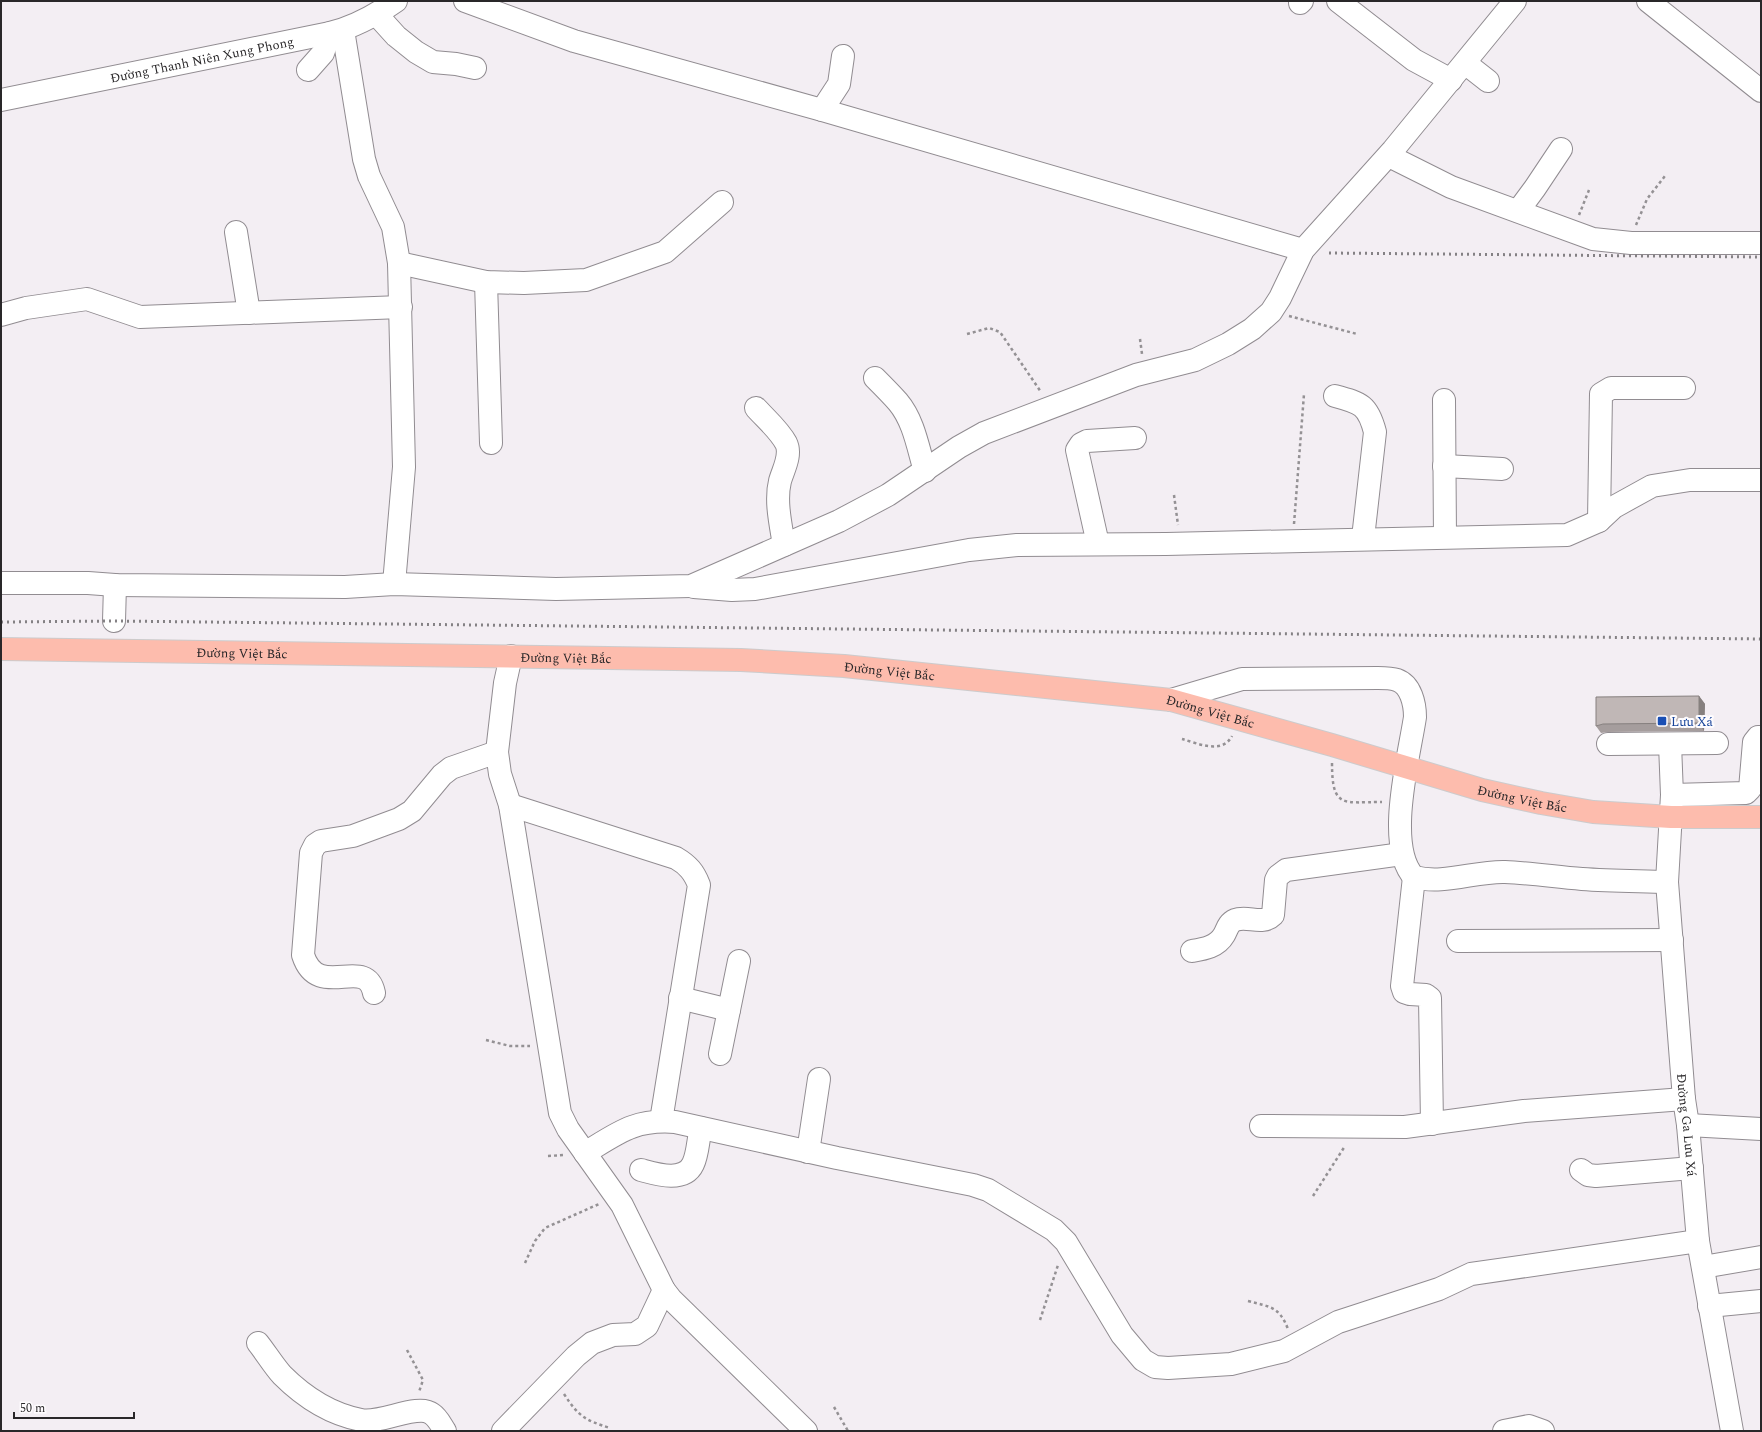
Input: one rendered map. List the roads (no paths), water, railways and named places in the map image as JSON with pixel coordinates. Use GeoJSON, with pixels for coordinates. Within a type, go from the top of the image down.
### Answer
{"type":"FeatureCollection","features":[{"type":"Feature","properties":{"kind":"main road","name":"Đường Việt Bắc"},"geometry":{"type":"LineString","coordinates":[[1,649],[741,660],[844,666],[1171,700],[1332,745],[1482,790],[1541,803],[1593,812],[1671,817],[1761,817]]}},
{"type":"Feature","properties":{"kind":"street","name":"Đường Thanh Niên Xung Phong"},"geometry":{"type":"LineString","coordinates":[[1,100],[337,31],[377,15],[396,1]]}},
{"type":"Feature","properties":{"kind":"street"},"geometry":{"type":"LineString","coordinates":[[465,1],[574,41],[822,110],[1303,250]]}},
{"type":"Feature","properties":{"kind":"street"},"geometry":{"type":"LineString","coordinates":[[1338,1],[1414,60],[1451,80]]}},
{"type":"Feature","properties":{"kind":"street"},"geometry":{"type":"LineString","coordinates":[[1648,1],[1761,91]]}},
{"type":"Feature","properties":{"kind":"street"},"geometry":{"type":"LineString","coordinates":[[691,586],[839,521],[881,499],[959,447],[984,433],[1150,371],[1195,360],[1228,344],[1252,328],[1271,312],[1280,298],[1303,250],[1389,156],[1514,2]]}},
{"type":"Feature","properties":{"kind":"street"},"geometry":{"type":"LineString","coordinates":[[377,15],[396,36],[416,52],[433,62],[456,64],[475,68]]}},
{"type":"Feature","properties":{"kind":"street"},"geometry":{"type":"LineString","coordinates":[[308,70],[323,53],[337,31]]}},
{"type":"Feature","properties":{"kind":"street"},"geometry":{"type":"LineString","coordinates":[[337,31],[364,159],[369,176],[393,227],[399,263],[404,467],[394,584]]}},
{"type":"Feature","properties":{"kind":"street"},"geometry":{"type":"LineString","coordinates":[[822,110],[839,84],[843,56]]}},
{"type":"Feature","properties":{"kind":"street"},"geometry":{"type":"LineString","coordinates":[[1465,63],[1488,81]]}},
{"type":"Feature","properties":{"kind":"street"},"geometry":{"type":"LineString","coordinates":[[1518,210],[1535,188],[1561,149]]}},
{"type":"Feature","properties":{"kind":"street"},"geometry":{"type":"LineString","coordinates":[[1389,156],[1451,187],[1518,210],[1593,239],[1631,243],[1761,243]]}},
{"type":"Feature","properties":{"kind":"street"},"geometry":{"type":"LineString","coordinates":[[399,263],[486,282],[524,283],[586,280],[665,252],[722,202]]}},
{"type":"Feature","properties":{"kind":"street"},"geometry":{"type":"LineString","coordinates":[[236,232],[250,313]]}},
{"type":"Feature","properties":{"kind":"street"},"geometry":{"type":"LineString","coordinates":[[486,282],[491,443]]}},
{"type":"Feature","properties":{"kind":"street"},"geometry":{"type":"LineString","coordinates":[[1,316],[26,308],[88,299],[140,317],[401,307]]}},
{"type":"Feature","properties":{"kind":"street"},"geometry":{"type":"LineString","coordinates":[[875,378],[899,403],[905,412],[912,427],[924,471]]}},
{"type":"Feature","properties":{"kind":"street"},"geometry":{"type":"LineString","coordinates":[[1599,520],[1601,394],[1611,388],[1684,388]]}},
{"type":"Feature","properties":{"kind":"street"},"geometry":{"type":"LineString","coordinates":[[1335,396],[1351,400],[1363,407],[1370,415],[1375,432],[1364,538]]}},
{"type":"Feature","properties":{"kind":"street"},"geometry":{"type":"LineString","coordinates":[[1444,400],[1445,537]]}},
{"type":"Feature","properties":{"kind":"street"},"geometry":{"type":"LineString","coordinates":[[756,408],[775,428],[787,447],[787,462],[779,490],[781,528],[784,545]]}},
{"type":"Feature","properties":{"kind":"street"},"geometry":{"type":"LineString","coordinates":[[1098,544],[1077,450],[1080,444],[1087,441],[1135,438]]}},
{"type":"Feature","properties":{"kind":"street"},"geometry":{"type":"LineString","coordinates":[[1444,466],[1502,469]]}},
{"type":"Feature","properties":{"kind":"street"},"geometry":{"type":"LineString","coordinates":[[1,583],[345,587],[394,584],[556,589],[691,586],[732,590],[755,589],[969,550],[1017,545],[1567,535],[1599,520],[1614,507],[1652,486],[1690,480],[1761,480]]}},
{"type":"Feature","properties":{"kind":"street"},"geometry":{"type":"LineString","coordinates":[[114,621],[115,585]]}},
{"type":"Feature","properties":{"kind":"street"},"geometry":{"type":"LineString","coordinates":[[511,656],[505,683],[497,752],[500,774],[510,805],[560,1113],[568,1129],[617,1197],[632,1222],[664,1290],[671,1299],[806,1431]]}},
{"type":"Feature","properties":{"kind":"street"},"geometry":{"type":"LineString","coordinates":[[1171,700],[1242,679],[1378,678],[1398,680],[1405,686],[1415,706],[1415,717],[1399,823],[1402,854],[1405,865],[1414,877],[1424,880],[1480,873],[1505,872],[1583,879],[1667,882]]}},
{"type":"Feature","properties":{"kind":"street"},"geometry":{"type":"LineString","coordinates":[[1672,795],[1746,793],[1750,789],[1754,742],[1761,737]]}},
{"type":"Feature","properties":{"kind":"street"},"geometry":{"type":"LineString","coordinates":[[1608,744],[1717,743]]}},
{"type":"Feature","properties":{"kind":"street","name":"Đường Ga Lưu Xá"},"geometry":{"type":"LineString","coordinates":[[1670,744],[1672,795],[1667,882],[1684,1099],[1688,1125],[1698,1241],[1704,1267],[1709,1306],[1732,1431]]}},
{"type":"Feature","properties":{"kind":"street"},"geometry":{"type":"LineString","coordinates":[[374,993],[368,980],[361,976],[324,977],[314,973],[308,968],[306,963],[303,954],[311,853],[315,845],[322,841],[353,836],[399,819],[412,811],[442,775],[451,768],[497,752]]}},
{"type":"Feature","properties":{"kind":"street"},"geometry":{"type":"LineString","coordinates":[[510,805],[676,858],[694,873],[699,885],[661,1121]]}},
{"type":"Feature","properties":{"kind":"street"},"geometry":{"type":"LineString","coordinates":[[1192,951],[1209,948],[1216,944],[1223,937],[1229,925],[1234,920],[1241,919],[1264,921],[1270,919],[1273,915],[1276,880],[1278,876],[1286,870],[1402,854]]}},
{"type":"Feature","properties":{"kind":"street"},"geometry":{"type":"LineString","coordinates":[[1414,877],[1402,986],[1404,992],[1426,995],[1430,998],[1432,1124]]}},
{"type":"Feature","properties":{"kind":"street"},"geometry":{"type":"LineString","coordinates":[[1458,941],[1672,940]]}},
{"type":"Feature","properties":{"kind":"street"},"geometry":{"type":"LineString","coordinates":[[720,1054],[739,961]]}},
{"type":"Feature","properties":{"kind":"street"},"geometry":{"type":"LineString","coordinates":[[680,998],[729,1010]]}},
{"type":"Feature","properties":{"kind":"street"},"geometry":{"type":"LineString","coordinates":[[808,1152],[819,1079]]}},
{"type":"Feature","properties":{"kind":"street"},"geometry":{"type":"LineString","coordinates":[[1261,1126],[1405,1127],[1524,1110],[1684,1099]]}},
{"type":"Feature","properties":{"kind":"street"},"geometry":{"type":"LineString","coordinates":[[585,1153],[622,1130],[641,1123],[661,1121],[675,1122],[808,1152],[973,1185],[988,1190],[1054,1230],[1066,1242],[1122,1336],[1143,1360],[1155,1367],[1168,1368],[1231,1364],[1284,1351],[1294,1347],[1313,1334],[1338,1322],[1439,1289],[1470,1274],[1698,1241]]}},
{"type":"Feature","properties":{"kind":"street"},"geometry":{"type":"LineString","coordinates":[[1688,1125],[1761,1129]]}},
{"type":"Feature","properties":{"kind":"street"},"geometry":{"type":"LineString","coordinates":[[641,1170],[666,1176],[677,1175],[686,1171],[692,1165],[701,1128]]}},
{"type":"Feature","properties":{"kind":"street"},"geometry":{"type":"LineString","coordinates":[[1581,1170],[1588,1175],[1596,1176],[1692,1168]]}},
{"type":"Feature","properties":{"kind":"street"},"geometry":{"type":"LineString","coordinates":[[1704,1267],[1761,1257]]}},
{"type":"Feature","properties":{"kind":"street"},"geometry":{"type":"LineString","coordinates":[[503,1431],[576,1356],[592,1343],[613,1336],[635,1334],[647,1326],[664,1290]]}},
{"type":"Feature","properties":{"kind":"street"},"geometry":{"type":"LineString","coordinates":[[1709,1306],[1761,1301]]}},
{"type":"Feature","properties":{"kind":"street"},"geometry":{"type":"LineString","coordinates":[[258,1343],[282,1374],[307,1397],[321,1406],[342,1415],[361,1420],[369,1426],[385,1419],[412,1411],[426,1411],[433,1414],[444,1431]]}},
{"type":"Feature","properties":{"kind":"street"},"geometry":{"type":"LineString","coordinates":[[1504,1431],[1529,1426],[1543,1431]]}},
{"type":"Feature","properties":{"kind":"railway"},"geometry":{"type":"LineString","coordinates":[[1329,253],[1761,257]]}},
{"type":"Feature","properties":{"kind":"railway"},"geometry":{"type":"LineString","coordinates":[[1,622],[114,621],[1761,639]]}},
{"type":"Feature","properties":{"kind":"place","name":"Lưu Xá"},"geometry":{"type":"Point","coordinates":[1662,721]}}]}
